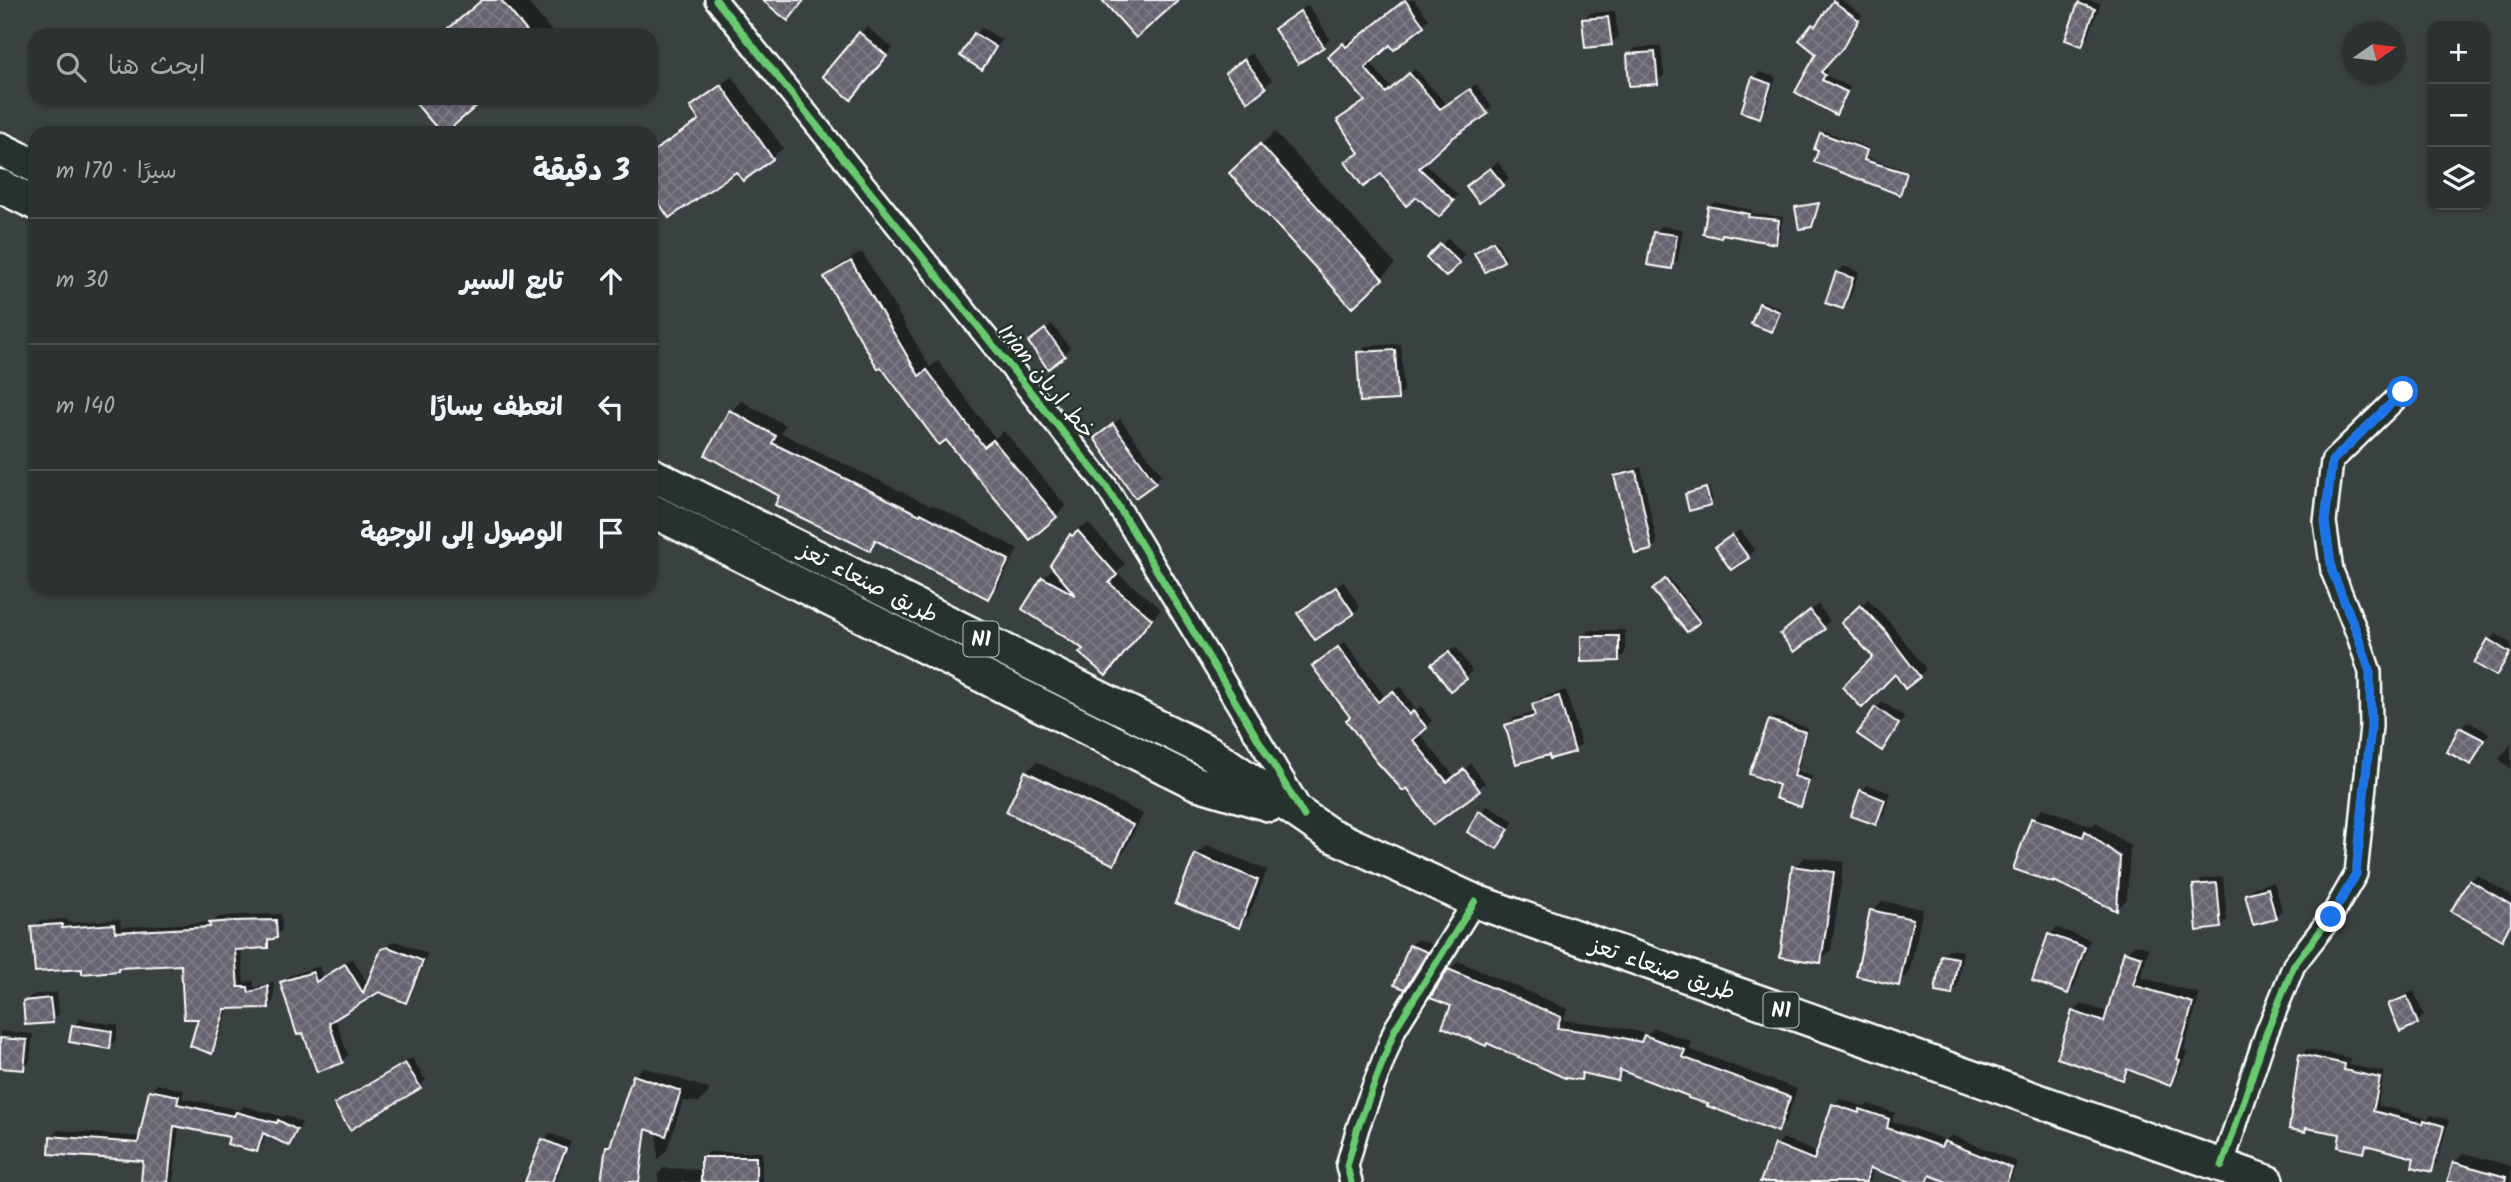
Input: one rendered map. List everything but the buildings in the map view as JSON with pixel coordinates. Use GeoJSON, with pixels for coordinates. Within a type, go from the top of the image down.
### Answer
{"type":"FeatureCollection","features":[{"type":"Feature","properties":{"kind":"highway"},"geometry":{"type":"LineString","coordinates":[[0,149],[28,163]]}},
{"type":"Feature","properties":{"kind":"highway"},"geometry":{"type":"LineString","coordinates":[[0,186],[28,200]]}},
{"type":"Feature","properties":{"kind":"highway","name":"طريق صنعاء تعز"},"geometry":{"type":"LineString","coordinates":[[658,477],[1209,752],[1329,834],[1475,901],[2268,1182]]}},
{"type":"Feature","properties":{"kind":"highway","name":"طريق صنعاء تعز"},"geometry":{"type":"LineString","coordinates":[[658,514],[1196,783],[1304,816]]}},
{"type":"Feature","properties":{"kind":"street","name":"Irian خط اريان"},"geometry":{"type":"LineString","coordinates":[[716,0],[1107,486],[1304,816]]}},
{"type":"Feature","properties":{"kind":"street"},"geometry":{"type":"LineString","coordinates":[[2222,1166],[2266,1034],[2294,965],[2331,917],[2356,874],[2371,726],[2370,672],[2332,571],[2325,522],[2332,461],[2403,392]]}},
{"type":"Feature","properties":{"kind":"street"},"geometry":{"type":"LineString","coordinates":[[1352,1182],[1347,1166],[1358,1127],[1395,1029],[1475,901]]}},
{"type":"Feature","properties":{"kind":"cycle path"},"geometry":{"type":"LineString","coordinates":[[716,0],[1106,486],[1304,816]]}},
{"type":"Feature","properties":{"kind":"cycle path"},"geometry":{"type":"LineString","coordinates":[[2222,1166],[2266,1034],[2294,965],[2331,917],[2356,874],[2371,726],[2370,672],[2332,571],[2325,522],[2332,461],[2403,392]]}},
{"type":"Feature","properties":{"kind":"cycle path"},"geometry":{"type":"LineString","coordinates":[[1351,1182],[1347,1166],[1358,1127],[1395,1029],[1475,901]]}},
{"type":"Feature","properties":{"kind":"route"},"geometry":{"type":"LineString","coordinates":[[2331,917],[2356,874],[2371,726],[2370,672],[2332,571],[2325,522],[2332,461],[2403,392]]}}]}
